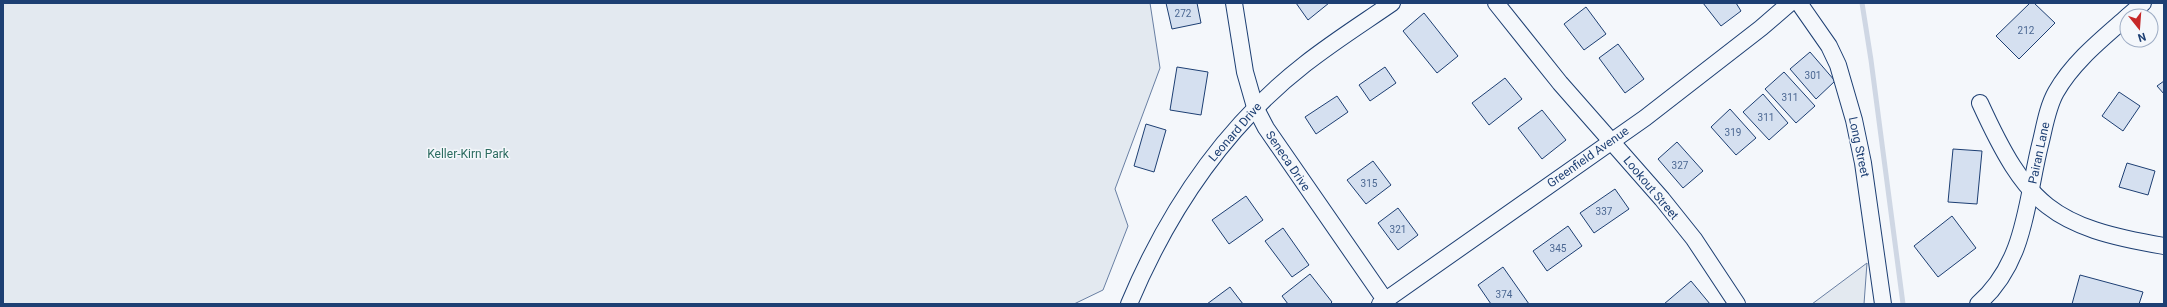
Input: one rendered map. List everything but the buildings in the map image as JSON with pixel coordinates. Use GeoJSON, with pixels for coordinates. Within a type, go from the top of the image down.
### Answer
{"type":"FeatureCollection","features":[{"type":"Feature","properties":{"kind":"street","name":"Seneca Drive"},"geometry":{"type":"LineString","coordinates":[[1234,3],[1245,72],[1256,107],[1266,128],[1282,155],[1383,302]]}},
{"type":"Feature","properties":{"kind":"street","name":"Leonard Drive"},"geometry":{"type":"LineString","coordinates":[[1129,304],[1159,239],[1185,194],[1215,152],[1256,107],[1305,64],[1392,3]]}},
{"type":"Feature","properties":{"kind":"street","name":"Lookout Street"},"geometry":{"type":"LineString","coordinates":[[1496,3],[1560,83],[1662,199],[1685,228],[1737,304]]}},
{"type":"Feature","properties":{"kind":"street","name":"Greenfield Avenue"},"geometry":{"type":"LineString","coordinates":[[1383,302],[1675,95],[1761,28],[1790,3]]}},
{"type":"Feature","properties":{"kind":"street","name":"Long Street"},"geometry":{"type":"LineString","coordinates":[[1799,3],[1829,46],[1838,65],[1854,120],[1864,163],[1883,304]]}},
{"type":"Feature","properties":{"kind":"street","name":"Pairan Lane"},"geometry":{"type":"LineString","coordinates":[[1978,304],[2002,276],[2014,254],[2023,230],[2035,163],[2047,115],[2056,92],[2088,52],[2119,23]]}},
{"type":"Feature","properties":{"kind":"street"},"geometry":{"type":"LineString","coordinates":[[1980,103],[2010,163],[2030,190],[2056,214],[2077,225],[2101,233],[2164,246]]}},
{"type":"Feature","properties":{"kind":"green space","name":"Keller-Kirn Park"},"geometry":{"type":"Polygon","coordinates":[[[3,3],[1150,3],[1160,68],[1115,189],[1128,226],[1103,290],[1074,304],[3,304],[3,3]]]}},
{"type":"Feature","properties":{"kind":"green space"},"geometry":{"type":"Polygon","coordinates":[[[1867,263],[1864,304],[1812,304],[1867,263]]]}},
{"type":"Feature","properties":{"kind":"waterway"},"geometry":{"type":"LineString","coordinates":[[1862,3],[1871,60],[1903,304]]}}]}
